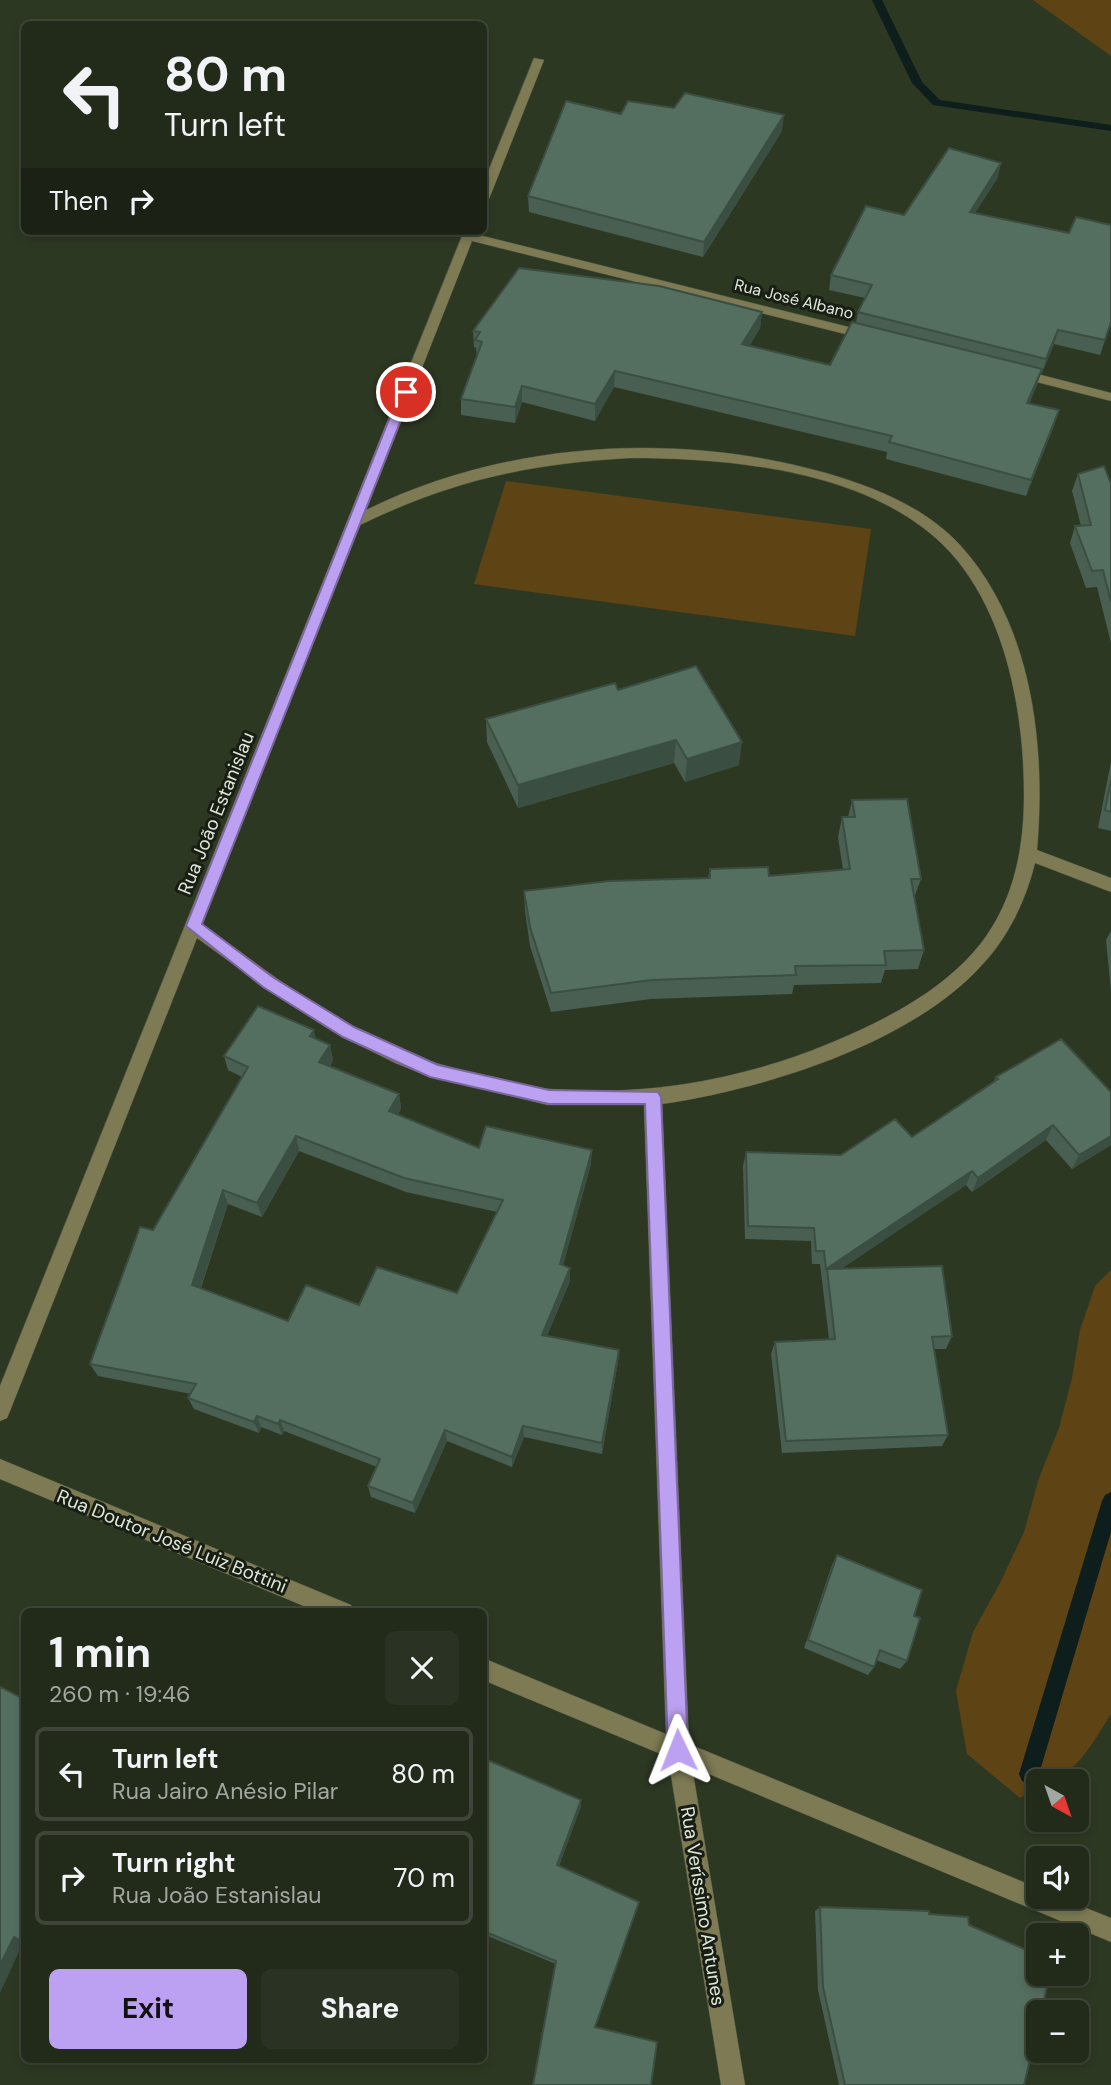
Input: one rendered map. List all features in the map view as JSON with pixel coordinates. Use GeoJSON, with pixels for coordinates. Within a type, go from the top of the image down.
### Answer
{"type":"FeatureCollection","features":[{"type":"Feature","properties":{"kind":"street"},"geometry":{"type":"LineString","coordinates":[[487,189],[538,60]]}},
{"type":"Feature","properties":{"kind":"street","name":"Rua João Estanislau"},"geometry":{"type":"LineString","coordinates":[[0,1411],[469,235]]}},
{"type":"Feature","properties":{"kind":"street","name":"Rua José Albano"},"geometry":{"type":"LineString","coordinates":[[473,235],[883,340]]}},
{"type":"Feature","properties":{"kind":"street"},"geometry":{"type":"LineString","coordinates":[[1004,370],[1111,397]]}},
{"type":"Feature","properties":{"kind":"street"},"geometry":{"type":"LineString","coordinates":[[193,926],[269,982],[348,1032],[436,1072],[549,1097],[653,1097],[716,1085],[803,1063],[870,1033],[929,1000],[974,964],[1009,913],[1029,854],[1030,745],[1006,629],[988,591],[955,548],[921,521],[872,493],[818,473],[737,459],[650,453],[580,456],[509,466],[410,495],[354,522]]}},
{"type":"Feature","properties":{"kind":"street"},"geometry":{"type":"LineString","coordinates":[[1029,854],[1111,885]]}},
{"type":"Feature","properties":{"kind":"street","name":"Rua Veríssimo Antunes"},"geometry":{"type":"LineString","coordinates":[[653,1097],[678,1750],[733,2085]]}},
{"type":"Feature","properties":{"kind":"street","name":"Rua Doutor José Luiz Bottini"},"geometry":{"type":"LineString","coordinates":[[0,1469],[334,1608]]}},
{"type":"Feature","properties":{"kind":"street"},"geometry":{"type":"LineString","coordinates":[[487,1671],[1111,1930]]}},
{"type":"Feature","properties":{"kind":"shaded area"},"geometry":{"type":"Polygon","coordinates":[[[1033,0],[1111,0],[1111,56],[1033,0]]]}},
{"type":"Feature","properties":{"kind":"shaded area"},"geometry":{"type":"Polygon","coordinates":[[[506,481],[871,529],[855,636],[474,584],[506,481]]]}},
{"type":"Feature","properties":{"kind":"shaded area"},"geometry":{"type":"Polygon","coordinates":[[[1111,1270],[1111,1714],[1082,1758],[1070,1769],[1026,1769],[1026,1794],[1020,1798],[967,1754],[956,1691],[973,1632],[1024,1532],[1039,1478],[1059,1428],[1072,1378],[1080,1330],[1095,1286],[1111,1270]]]}},
{"type":"Feature","properties":{"kind":"building"},"geometry":{"type":"Polygon","coordinates":[[[685,93],[784,115],[704,242],[528,196],[566,101],[621,114],[628,101],[674,108],[685,93]]]}},
{"type":"Feature","properties":{"kind":"building"},"geometry":{"type":"Polygon","coordinates":[[[949,148],[1001,163],[970,212],[1069,233],[1076,217],[1111,225],[1111,322],[1105,340],[1058,330],[1046,359],[858,312],[872,285],[831,275],[866,206],[904,215],[949,148]]]}},
{"type":"Feature","properties":{"kind":"building"},"geometry":{"type":"Polygon","coordinates":[[[519,268],[659,286],[762,312],[742,344],[830,365],[852,322],[1042,369],[1027,403],[1059,410],[1031,480],[889,442],[892,436],[615,371],[595,404],[522,386],[515,407],[461,399],[482,342],[475,340],[480,332],[473,331],[519,268]]]}},
{"type":"Feature","properties":{"kind":"building"},"geometry":{"type":"Polygon","coordinates":[[[1104,466],[1111,484],[1111,602],[1103,570],[1092,571],[1075,526],[1091,525],[1078,474],[1104,466]]]}},
{"type":"Feature","properties":{"kind":"building"},"geometry":{"type":"Polygon","coordinates":[[[696,666],[742,742],[687,759],[676,740],[518,785],[486,719],[615,683],[618,690],[696,666]]]}},
{"type":"Feature","properties":{"kind":"building"},"geometry":{"type":"Polygon","coordinates":[[[1111,780],[1111,812],[1105,810],[1111,780]]]}},
{"type":"Feature","properties":{"kind":"building"},"geometry":{"type":"Polygon","coordinates":[[[907,799],[921,879],[911,879],[924,950],[884,951],[886,965],[795,966],[796,975],[652,980],[551,993],[530,927],[524,891],[609,881],[710,878],[710,869],[768,867],[769,876],[850,869],[842,817],[855,817],[852,800],[907,799]]]}},
{"type":"Feature","properties":{"kind":"building"},"geometry":{"type":"Polygon","coordinates":[[[258,1006],[314,1030],[310,1036],[330,1045],[319,1062],[399,1094],[389,1111],[479,1148],[486,1126],[592,1150],[560,1264],[570,1268],[542,1335],[619,1350],[602,1443],[523,1426],[512,1457],[445,1430],[413,1503],[368,1486],[380,1459],[280,1420],[278,1424],[257,1416],[254,1422],[188,1398],[196,1384],[90,1364],[140,1227],[153,1230],[248,1067],[224,1056],[258,1006]],[[296,1136],[257,1203],[223,1190],[192,1285],[288,1321],[306,1285],[359,1305],[377,1267],[457,1293],[503,1200],[404,1178],[296,1136]]]}},
{"type":"Feature","properties":{"kind":"building"},"geometry":{"type":"Polygon","coordinates":[[[1061,1039],[1111,1092],[1111,1136],[1079,1155],[1053,1125],[978,1178],[972,1171],[826,1269],[824,1251],[816,1251],[814,1228],[748,1226],[746,1152],[841,1155],[895,1119],[912,1137],[998,1079],[996,1077],[1061,1039]]]}},
{"type":"Feature","properties":{"kind":"building"},"geometry":{"type":"Polygon","coordinates":[[[942,1266],[952,1336],[932,1337],[948,1435],[786,1441],[775,1342],[835,1339],[827,1269],[942,1266]]]}},
{"type":"Feature","properties":{"kind":"building"},"geometry":{"type":"Polygon","coordinates":[[[837,1555],[922,1590],[914,1616],[920,1618],[907,1661],[880,1650],[874,1667],[808,1640],[837,1555]]]}},
{"type":"Feature","properties":{"kind":"building"},"geometry":{"type":"Polygon","coordinates":[[[0,1687],[21,1698],[21,1941],[14,1937],[0,1965],[0,1687]]]}},
{"type":"Feature","properties":{"kind":"building"},"geometry":{"type":"Polygon","coordinates":[[[487,1760],[581,1800],[557,1865],[639,1902],[595,2027],[657,2042],[651,2085],[533,2085],[556,1961],[487,1933],[487,1760]]]}},
{"type":"Feature","properties":{"kind":"building"},"geometry":{"type":"Polygon","coordinates":[[[820,1907],[929,1911],[929,1914],[968,1917],[969,1925],[1026,1950],[1026,1986],[1047,1986],[1044,2000],[1026,2000],[1026,2063],[1029,2063],[1024,2085],[845,2085],[823,1987],[820,1907]]]}},
{"type":"Feature","properties":{"kind":"waterway"},"geometry":{"type":"LineString","coordinates":[[877,0],[917,83],[937,103],[1111,128]]}},
{"type":"Feature","properties":{"kind":"waterway"},"geometry":{"type":"LineString","coordinates":[[1031,1769],[1111,1501]]}},
{"type":"Feature","properties":{"kind":"route"},"geometry":{"type":"LineString","coordinates":[[406,392],[193,926],[269,982],[348,1032],[436,1072],[549,1097],[653,1097],[678,1750]]}}]}
